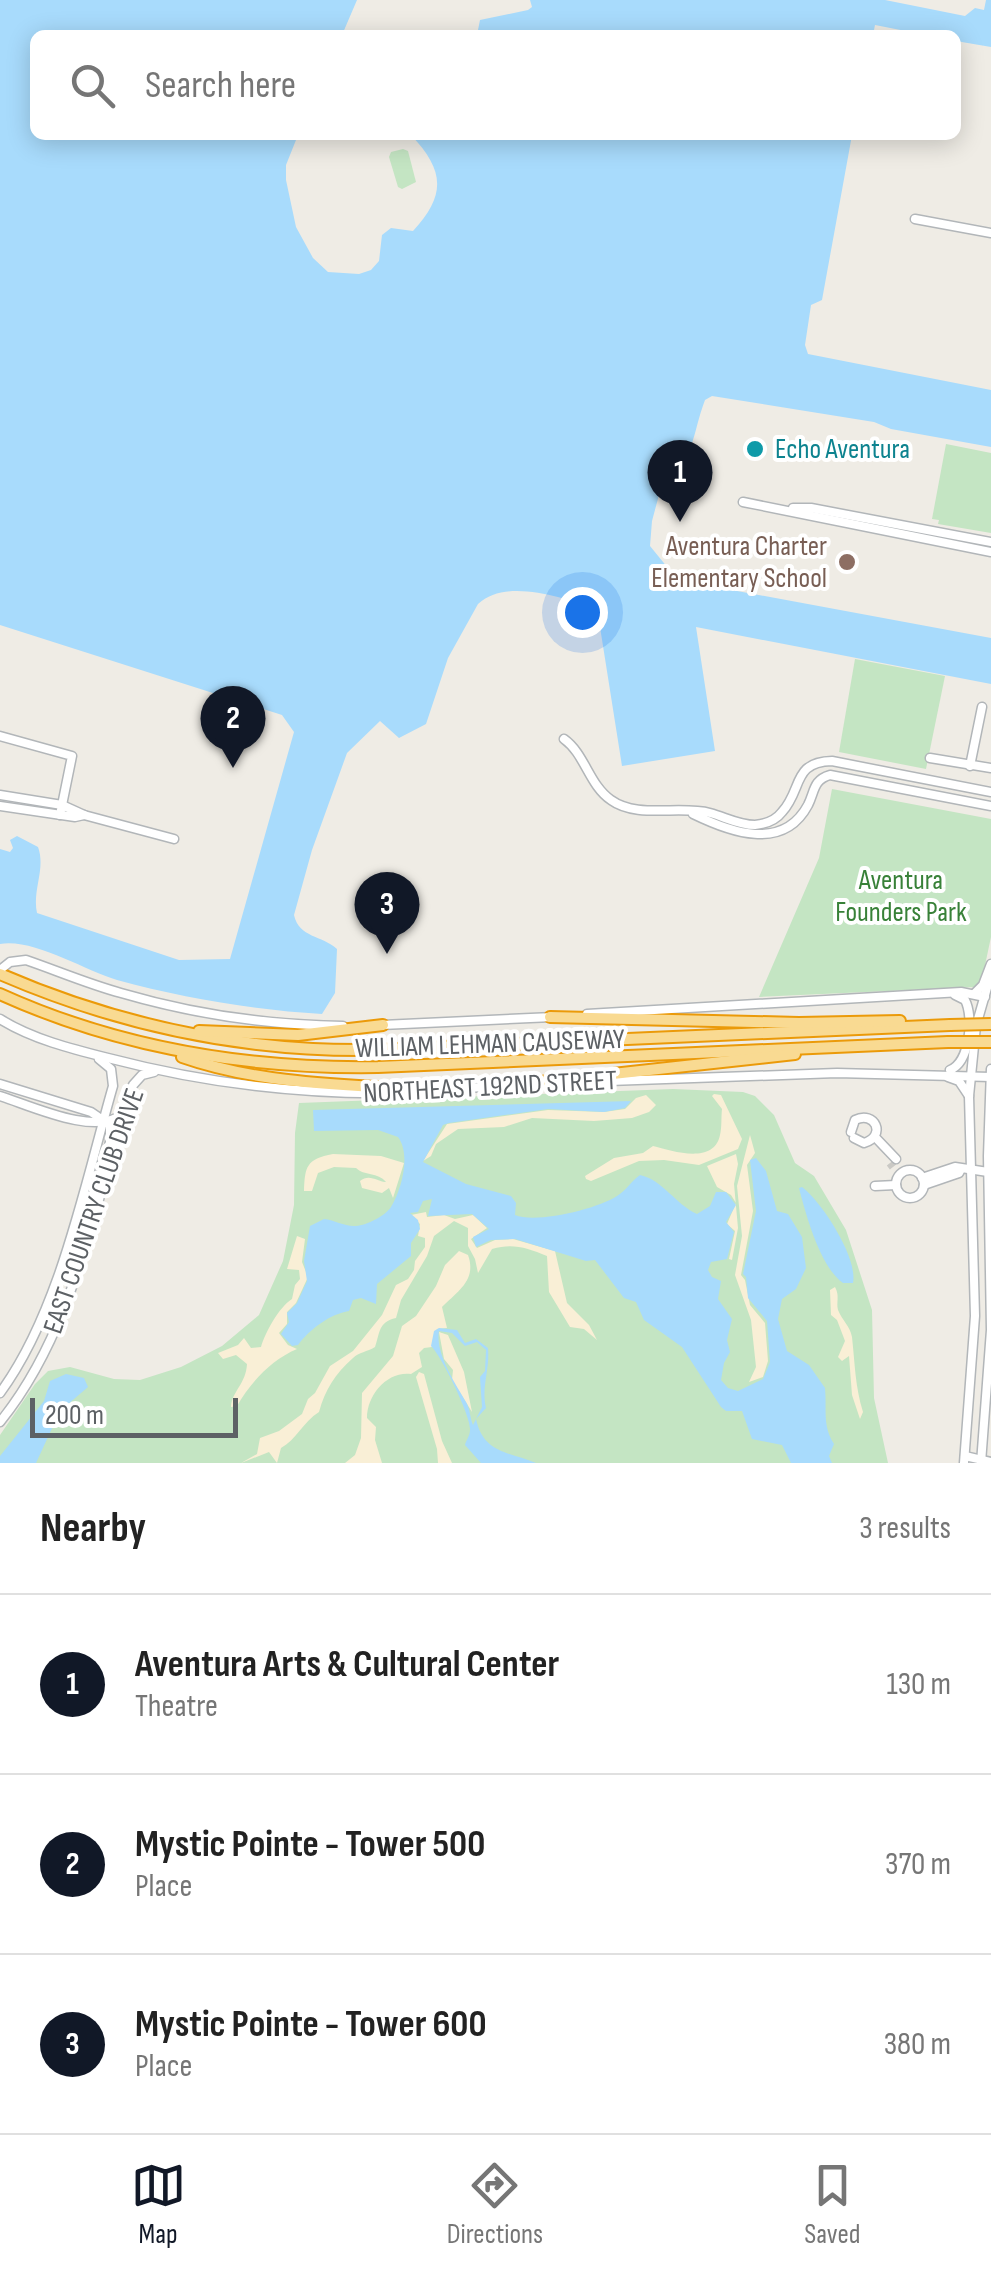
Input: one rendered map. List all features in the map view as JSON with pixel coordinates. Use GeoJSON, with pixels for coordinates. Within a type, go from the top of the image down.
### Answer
{"type":"FeatureCollection","features":[{"type":"Feature","properties":{"kind":"highway","name":"WILLIAM LEHMAN CAUSEWAY"},"geometry":{"type":"LineString","coordinates":[[0,972],[41,992],[161,1029],[249,1044],[355,1050],[991,1024]]}},
{"type":"Feature","properties":{"kind":"highway","name":"WILLIAM LEHMAN CAUSEWAY"},"geometry":{"type":"LineString","coordinates":[[0,994],[144,1043],[233,1060],[342,1068],[991,1042]]}},
{"type":"Feature","properties":{"kind":"highway"},"geometry":{"type":"LineString","coordinates":[[550,1017],[798,1024],[889,1020],[930,1025]]}},
{"type":"Feature","properties":{"kind":"highway"},"geometry":{"type":"LineString","coordinates":[[161,1029],[285,1036],[383,1025]]}},
{"type":"Feature","properties":{"kind":"highway"},"geometry":{"type":"LineString","coordinates":[[144,1043],[198,1062],[250,1073],[318,1084],[426,1090]]}},
{"type":"Feature","properties":{"kind":"highway"},"geometry":{"type":"LineString","coordinates":[[503,1086],[777,1057],[834,1047]]}},
{"type":"Feature","properties":{"kind":"street"},"geometry":{"type":"LineString","coordinates":[[915,219],[991,233]]}},
{"type":"Feature","properties":{"kind":"street"},"geometry":{"type":"LineString","coordinates":[[743,502],[991,552]]}},
{"type":"Feature","properties":{"kind":"street"},"geometry":{"type":"LineString","coordinates":[[773,507],[811,508],[991,542]]}},
{"type":"Feature","properties":{"kind":"street"},"geometry":{"type":"LineString","coordinates":[[970,766],[982,707]]}},
{"type":"Feature","properties":{"kind":"street"},"geometry":{"type":"LineString","coordinates":[[0,736],[72,756],[61,810]]}},
{"type":"Feature","properties":{"kind":"street"},"geometry":{"type":"LineString","coordinates":[[564,740],[573,746],[596,784],[614,802],[630,808],[709,813],[739,823],[764,823],[784,810],[801,774],[816,762],[991,792]]}},
{"type":"Feature","properties":{"kind":"street"},"geometry":{"type":"LineString","coordinates":[[930,758],[991,768]]}},
{"type":"Feature","properties":{"kind":"street"},"geometry":{"type":"LineString","coordinates":[[685,810],[742,834],[773,833],[797,820],[818,780],[830,775],[991,806]]}},
{"type":"Feature","properties":{"kind":"street"},"geometry":{"type":"LineString","coordinates":[[910,791],[916,778]]}},
{"type":"Feature","properties":{"kind":"street"},"geometry":{"type":"LineString","coordinates":[[0,796],[174,839]]}},
{"type":"Feature","properties":{"kind":"street"},"geometry":{"type":"LineString","coordinates":[[0,806],[61,810]]}},
{"type":"Feature","properties":{"kind":"street"},"geometry":{"type":"LineString","coordinates":[[0,972],[10,962],[26,960],[138,998],[246,1019],[312,1025],[550,1017],[975,993],[988,1001]]}},
{"type":"Feature","properties":{"kind":"street"},"geometry":{"type":"LineString","coordinates":[[975,993],[991,964]]}},
{"type":"Feature","properties":{"kind":"street"},"geometry":{"type":"LineString","coordinates":[[991,974],[988,1001],[976,1026],[969,1096],[966,1170],[974,1279],[964,1459],[985,1458],[990,1339],[991,1074]]}},
{"type":"Feature","properties":{"kind":"street"},"geometry":{"type":"LineString","coordinates":[[920,995],[958,996],[969,1007],[962,1063],[955,1069],[929,1074]]}},
{"type":"Feature","properties":{"kind":"street","name":"NORTHEAST 192ND STREET"},"geometry":{"type":"LineString","coordinates":[[0,1019],[86,1052],[169,1074],[309,1092],[804,1073],[991,1074]]}},
{"type":"Feature","properties":{"kind":"street","name":"EAST COUNTRY CLUB DRIVE"},"geometry":{"type":"LineString","coordinates":[[0,1392],[27,1351],[57,1279],[112,1090],[113,1076],[106,1063],[86,1052]]}},
{"type":"Feature","properties":{"kind":"street","name":"EAST COUNTRY CLUB DRIVE"},"geometry":{"type":"LineString","coordinates":[[0,1422],[44,1355],[62,1316],[124,1111],[138,1078],[149,1073],[169,1074]]}},
{"type":"Feature","properties":{"kind":"street"},"geometry":{"type":"LineString","coordinates":[[929,1074],[956,1078],[969,1096]]}},
{"type":"Feature","properties":{"kind":"street"},"geometry":{"type":"LineString","coordinates":[[0,1084],[91,1112],[110,1125],[84,1243]]}},
{"type":"Feature","properties":{"kind":"street"},"geometry":{"type":"LineString","coordinates":[[0,1096],[87,1124],[114,1120],[124,1111]]}},
{"type":"Feature","properties":{"kind":"street"},"geometry":{"type":"LineString","coordinates":[[875,1137],[864,1143],[852,1135],[855,1120],[867,1117],[877,1125],[875,1137],[896,1167],[901,1195],[919,1196],[923,1181],[917,1172],[896,1167]]}},
{"type":"Feature","properties":{"kind":"street"},"geometry":{"type":"LineString","coordinates":[[875,1186],[896,1167]]}},
{"type":"Feature","properties":{"kind":"street"},"geometry":{"type":"LineString","coordinates":[[923,1181],[955,1167],[988,1172]]}},
{"type":"Feature","properties":{"kind":"street"},"geometry":{"type":"LineString","coordinates":[[974,1279],[990,1279]]}},
{"type":"Feature","properties":{"kind":"street"},"geometry":{"type":"LineString","coordinates":[[34,1336],[50,1342]]}},
{"type":"Feature","properties":{"kind":"street"},"geometry":{"type":"LineString","coordinates":[[27,1351],[44,1355]]}},
{"type":"Feature","properties":{"kind":"green space"},"geometry":{"type":"Polygon","coordinates":[[[408,151],[416,182],[402,189],[389,157],[391,152],[408,151]]]}},
{"type":"Feature","properties":{"kind":"green space"},"geometry":{"type":"Polygon","coordinates":[[[946,444],[991,453],[991,533],[938,524],[939,520],[932,519],[946,444]]]}},
{"type":"Feature","properties":{"kind":"green space"},"geometry":{"type":"Polygon","coordinates":[[[855,659],[945,676],[926,769],[839,752],[855,659]]]}},
{"type":"Feature","properties":{"kind":"green space","name":"Aventura Founders Park"},"geometry":{"type":"Polygon","coordinates":[[[832,789],[991,819],[991,937],[981,984],[759,997],[819,858],[832,789]]]}},
{"type":"Feature","properties":{"kind":"green space"},"geometry":{"type":"Polygon","coordinates":[[[673,1089],[755,1096],[774,1115],[795,1163],[814,1176],[846,1230],[872,1310],[874,1398],[888,1463],[0,1463],[0,1435],[48,1371],[70,1367],[114,1379],[140,1380],[181,1367],[222,1346],[259,1315],[283,1261],[294,1205],[299,1103],[673,1089]]]}},
{"type":"Feature","properties":{"kind":"sand"},"geometry":{"type":"Polygon","coordinates":[[[714,1094],[721,1095],[742,1139],[738,1149],[699,1165],[639,1161],[591,1181],[586,1179],[614,1158],[643,1153],[653,1146],[691,1154],[710,1150],[721,1129],[722,1109],[714,1094]]]}},
{"type":"Feature","properties":{"kind":"sand"},"geometry":{"type":"Polygon","coordinates":[[[646,1095],[656,1105],[632,1118],[532,1118],[504,1127],[458,1129],[436,1144],[431,1156],[423,1161],[447,1124],[548,1110],[625,1109],[636,1098],[646,1095]]]}},
{"type":"Feature","properties":{"kind":"sand"},"geometry":{"type":"Polygon","coordinates":[[[750,1135],[755,1153],[747,1165],[753,1211],[741,1275],[750,1305],[765,1323],[768,1361],[763,1377],[749,1382],[756,1367],[751,1320],[735,1275],[742,1236],[737,1186],[750,1135]]]}},
{"type":"Feature","properties":{"kind":"sand"},"geometry":{"type":"Polygon","coordinates":[[[333,1154],[381,1156],[404,1163],[393,1198],[389,1188],[382,1193],[362,1188],[360,1181],[364,1179],[386,1182],[356,1168],[334,1167],[318,1173],[312,1191],[304,1191],[309,1165],[333,1154]]]}},
{"type":"Feature","properties":{"kind":"sand"},"geometry":{"type":"Polygon","coordinates":[[[736,1154],[734,1184],[736,1202],[717,1187],[707,1166],[736,1154]]]}},
{"type":"Feature","properties":{"kind":"sand"},"geometry":{"type":"Polygon","coordinates":[[[736,1204],[738,1228],[732,1260],[729,1259],[735,1231],[727,1224],[736,1204]]]}},
{"type":"Feature","properties":{"kind":"sand"},"geometry":{"type":"Polygon","coordinates":[[[426,1212],[427,1217],[444,1215],[455,1219],[473,1215],[487,1228],[471,1239],[477,1248],[495,1240],[513,1239],[555,1251],[567,1303],[589,1325],[597,1340],[584,1329],[570,1327],[549,1292],[547,1256],[520,1247],[492,1249],[478,1273],[468,1246],[468,1228],[454,1221],[434,1236],[401,1300],[396,1318],[383,1325],[375,1347],[355,1356],[341,1370],[319,1412],[281,1448],[277,1463],[269,1452],[241,1463],[257,1454],[260,1438],[279,1431],[302,1414],[330,1366],[353,1351],[382,1315],[396,1285],[408,1279],[425,1247],[425,1238],[418,1236],[420,1224],[411,1215],[426,1212]]]}},
{"type":"Feature","properties":{"kind":"sand"},"geometry":{"type":"Polygon","coordinates":[[[297,1236],[305,1239],[302,1262],[308,1277],[279,1333],[297,1349],[270,1366],[237,1406],[231,1407],[247,1364],[236,1355],[223,1359],[218,1353],[238,1345],[244,1338],[251,1348],[261,1347],[273,1321],[292,1299],[300,1279],[299,1270],[287,1269],[297,1236]]]}},
{"type":"Feature","properties":{"kind":"sand"},"geometry":{"type":"Polygon","coordinates":[[[459,1251],[468,1255],[470,1271],[464,1284],[442,1307],[447,1328],[437,1329],[432,1347],[419,1353],[422,1367],[411,1374],[394,1376],[380,1386],[368,1409],[367,1418],[376,1427],[375,1440],[382,1463],[345,1463],[355,1455],[361,1438],[362,1393],[393,1356],[402,1326],[416,1316],[445,1265],[459,1251]]]}},
{"type":"Feature","properties":{"kind":"sand"},"geometry":{"type":"Polygon","coordinates":[[[835,1287],[838,1310],[852,1337],[863,1412],[860,1419],[852,1395],[849,1356],[842,1361],[838,1357],[845,1341],[831,1315],[830,1290],[835,1287]]]}},
{"type":"Feature","properties":{"kind":"sand"},"geometry":{"type":"Polygon","coordinates":[[[439,1332],[448,1335],[464,1372],[472,1412],[452,1380],[453,1370],[444,1359],[439,1332]]]}},
{"type":"Feature","properties":{"kind":"sand"},"geometry":{"type":"Polygon","coordinates":[[[419,1372],[424,1374],[452,1463],[438,1463],[416,1377],[419,1372]]]}},
{"type":"Feature","properties":{"kind":"water"},"geometry":{"type":"Polygon","coordinates":[[[0,0],[357,0],[344,30],[30,30],[30,140],[296,140],[286,165],[286,180],[296,227],[313,258],[328,272],[359,274],[371,270],[379,261],[382,235],[391,228],[413,231],[424,218],[436,194],[437,182],[430,160],[415,140],[851,140],[822,300],[811,305],[805,345],[808,354],[991,390],[991,447],[891,429],[874,422],[712,396],[705,400],[688,453],[663,480],[650,546],[672,573],[721,588],[991,638],[991,684],[696,627],[715,751],[622,766],[597,608],[536,592],[490,596],[478,604],[448,658],[426,724],[399,738],[380,721],[347,753],[312,850],[294,915],[306,932],[337,949],[335,993],[322,1014],[167,992],[117,980],[28,946],[0,944],[0,849],[10,852],[10,840],[17,836],[38,847],[41,863],[37,913],[179,960],[230,959],[294,732],[282,715],[0,625],[0,0]]]}},
{"type":"Feature","properties":{"kind":"water"},"geometry":{"type":"Polygon","coordinates":[[[530,0],[885,0],[965,16],[975,8],[984,10],[986,0],[991,0],[991,47],[961,42],[961,30],[900,30],[875,25],[874,30],[478,30],[480,20],[532,7],[530,0]]]}},
{"type":"Feature","properties":{"kind":"water"},"geometry":{"type":"Polygon","coordinates":[[[631,1101],[625,1108],[604,1112],[548,1109],[449,1123],[443,1125],[423,1162],[466,1184],[511,1196],[516,1203],[515,1215],[525,1217],[566,1214],[596,1206],[620,1194],[640,1175],[656,1182],[697,1214],[710,1206],[716,1192],[726,1192],[736,1205],[726,1222],[734,1232],[727,1259],[711,1262],[708,1270],[721,1281],[718,1299],[732,1319],[727,1340],[730,1352],[721,1380],[738,1391],[763,1379],[770,1362],[767,1321],[748,1298],[743,1274],[756,1211],[750,1160],[756,1158],[766,1171],[777,1211],[788,1214],[802,1237],[806,1268],[796,1289],[782,1299],[778,1319],[787,1351],[809,1365],[825,1388],[826,1424],[834,1444],[829,1456],[832,1463],[791,1463],[782,1445],[752,1439],[742,1411],[721,1407],[682,1347],[644,1320],[636,1302],[624,1298],[595,1260],[586,1261],[515,1239],[491,1240],[476,1247],[473,1237],[489,1229],[472,1214],[428,1216],[432,1199],[423,1201],[418,1212],[410,1213],[418,1220],[420,1229],[411,1243],[411,1256],[377,1284],[376,1304],[361,1298],[353,1300],[349,1311],[321,1323],[298,1345],[292,1346],[281,1334],[289,1322],[287,1313],[297,1303],[307,1281],[304,1261],[310,1226],[324,1219],[356,1226],[380,1217],[395,1200],[404,1172],[404,1153],[398,1137],[378,1130],[314,1131],[313,1110],[631,1101]]]}},
{"type":"Feature","properties":{"kind":"water"},"geometry":{"type":"Polygon","coordinates":[[[799,1188],[837,1231],[850,1260],[853,1283],[843,1283],[827,1265],[806,1212],[799,1188]]]}},
{"type":"Feature","properties":{"kind":"water"},"geometry":{"type":"Polygon","coordinates":[[[457,1330],[465,1343],[476,1339],[488,1348],[486,1408],[476,1419],[479,1430],[498,1450],[536,1463],[481,1463],[465,1445],[469,1423],[455,1387],[431,1346],[434,1331],[457,1330]],[[439,1331],[440,1349],[473,1425],[482,1407],[480,1377],[485,1371],[486,1350],[477,1342],[465,1346],[452,1333],[439,1331]]]}},
{"type":"Feature","properties":{"kind":"water"},"geometry":{"type":"Polygon","coordinates":[[[66,1374],[84,1378],[88,1387],[60,1411],[36,1463],[0,1463],[0,1456],[44,1401],[50,1381],[66,1374]]]}},
{"type":"Feature","properties":{"kind":"tunnel"},"geometry":{"type":"LineString","coordinates":[[890,1163],[893,1167]]}},
{"type":"Feature","properties":{"kind":"place","name":"Echo Aventura"},"geometry":{"type":"Point","coordinates":[755,449]}},
{"type":"Feature","properties":{"kind":"place","name":"Aventura Arts & Cultural Center"},"geometry":{"type":"Point","coordinates":[680,522]}},
{"type":"Feature","properties":{"kind":"place","name":"Aventura Charter Elementary School"},"geometry":{"type":"Point","coordinates":[847,562]}},
{"type":"Feature","properties":{"kind":"place","name":"Mystic Pointe - Tower 500"},"geometry":{"type":"Point","coordinates":[233,768]}},
{"type":"Feature","properties":{"kind":"place","name":"Mystic Pointe - Tower 600"},"geometry":{"type":"Point","coordinates":[387,954]}}]}
